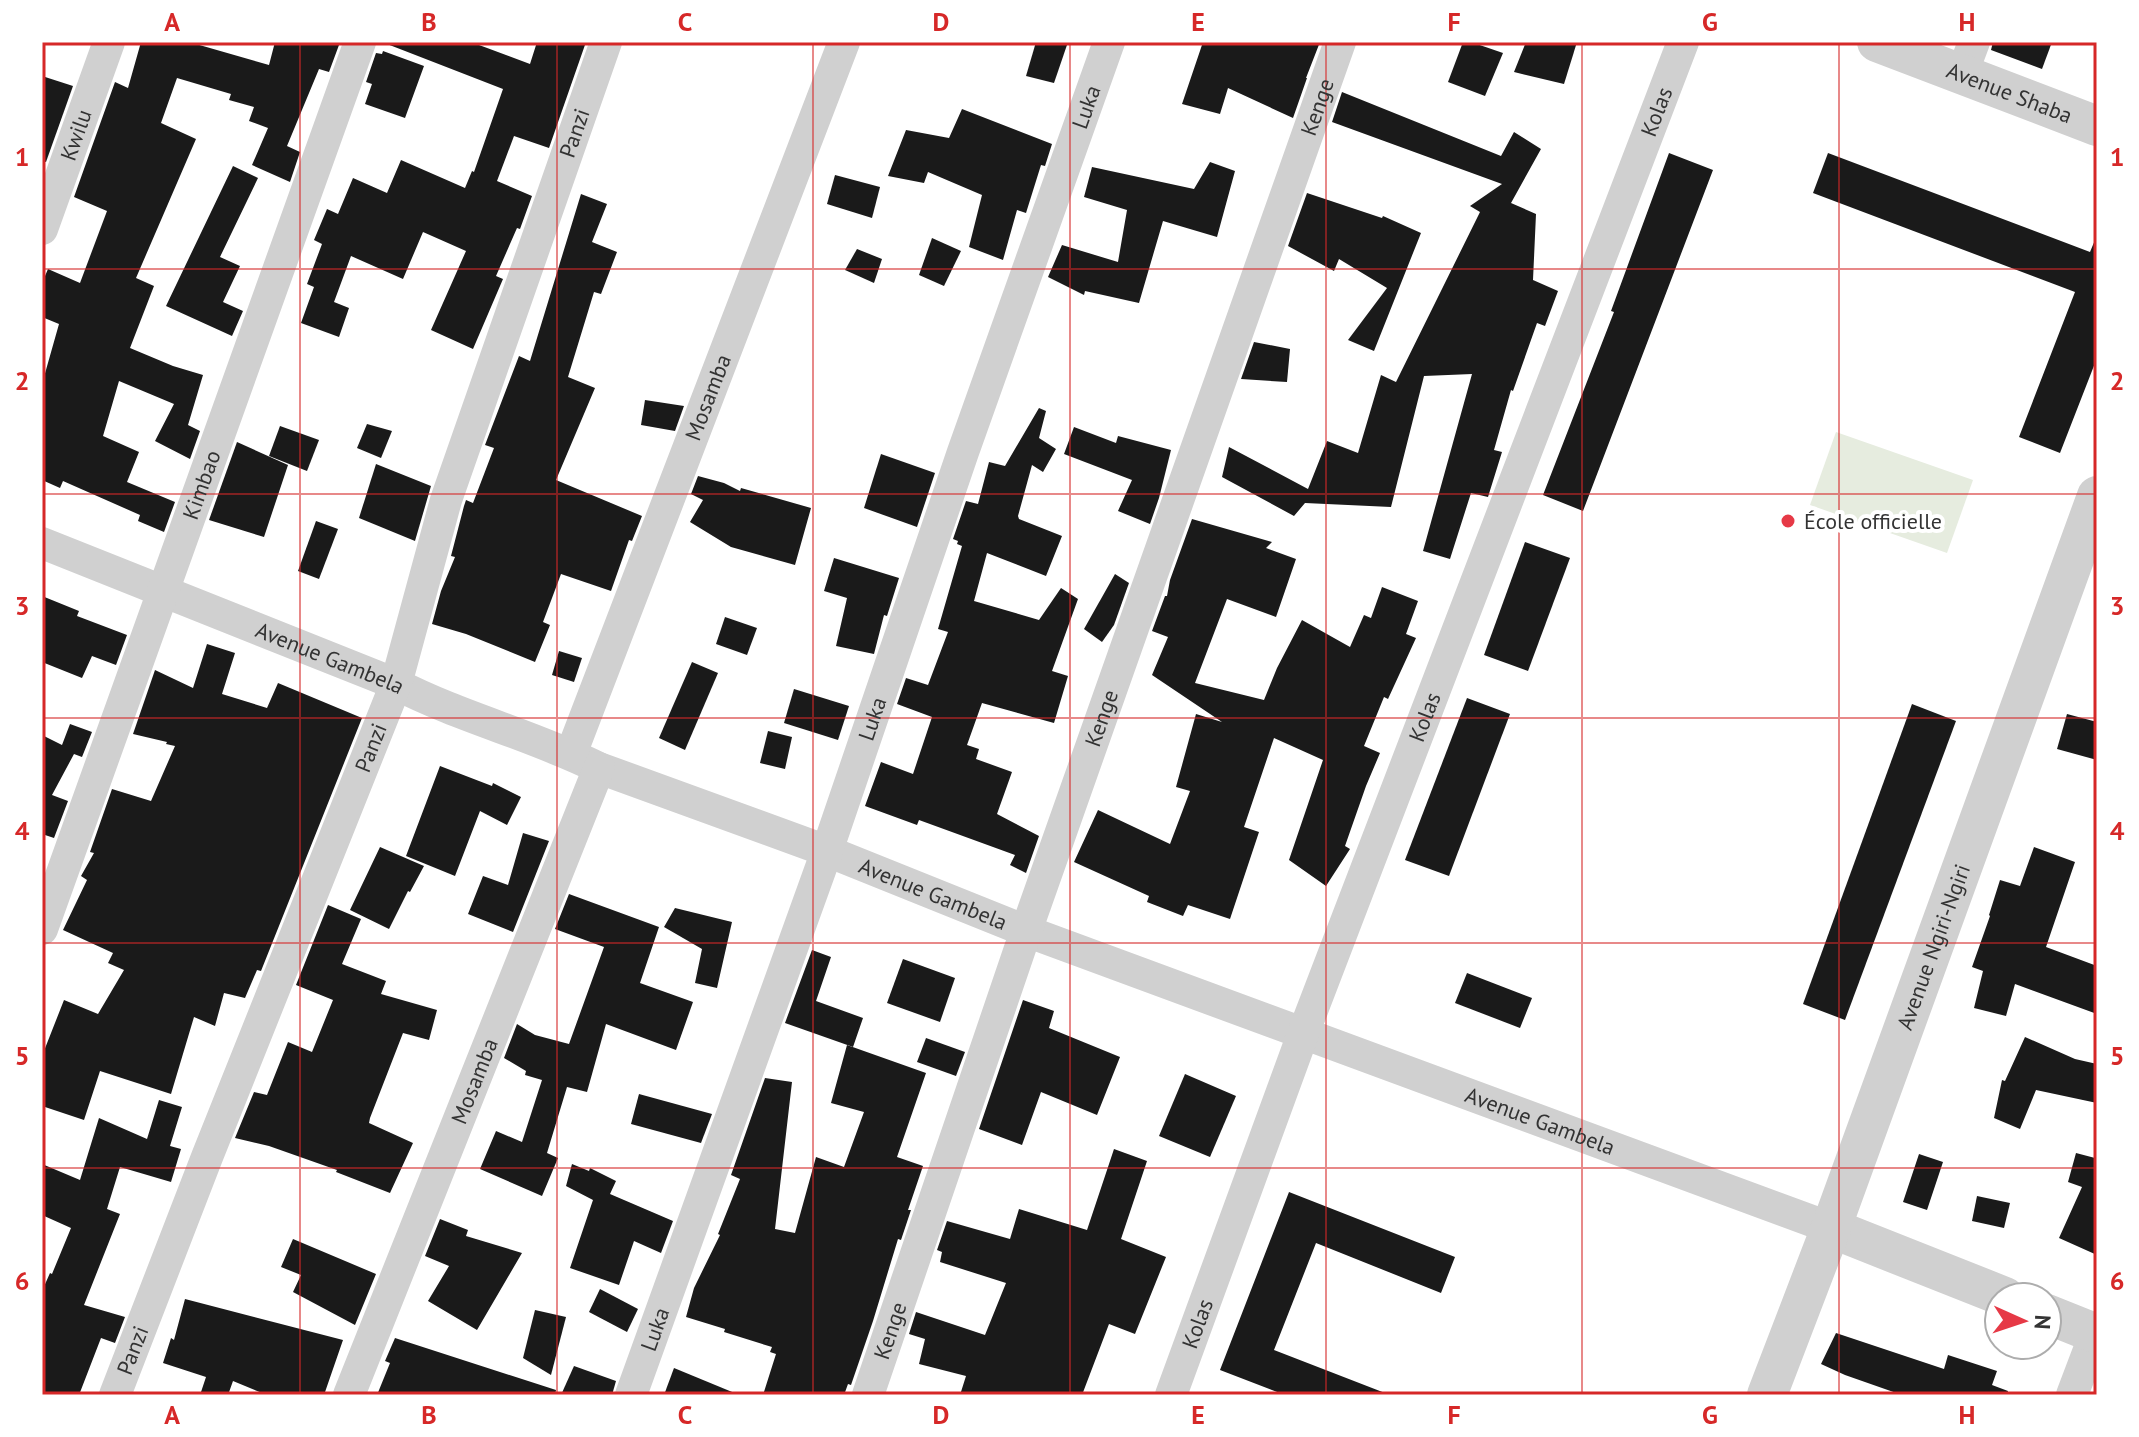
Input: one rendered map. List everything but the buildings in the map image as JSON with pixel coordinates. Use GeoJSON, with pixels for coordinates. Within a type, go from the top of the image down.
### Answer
{"type":"FeatureCollection","features":[{"type":"Feature","properties":{"kind":"street","name":"Kwilu"},"geometry":{"type":"LineString","coordinates":[[42,229],[109,42]]}},
{"type":"Feature","properties":{"kind":"street","name":"Kimbao"},"geometry":{"type":"LineString","coordinates":[[42,929],[360,42]]}},
{"type":"Feature","properties":{"kind":"street","name":"Panzi"},"geometry":{"type":"LineString","coordinates":[[115,1395],[396,684],[446,500],[606,42]]}},
{"type":"Feature","properties":{"kind":"street","name":"Mosamba"},"geometry":{"type":"LineString","coordinates":[[349,1395],[585,761],[844,42]]}},
{"type":"Feature","properties":{"kind":"street","name":"Luka"},"geometry":{"type":"LineString","coordinates":[[631,1395],[827,851],[963,452],[1109,42]]}},
{"type":"Feature","properties":{"kind":"street","name":"Kenge"},"geometry":{"type":"LineString","coordinates":[[868,1395],[1026,931],[1340,42]]}},
{"type":"Feature","properties":{"kind":"street","name":"Kolas"},"geometry":{"type":"LineString","coordinates":[[1171,1395],[1303,1034],[1683,42]]}},
{"type":"Feature","properties":{"kind":"street","name":"Avenue Shaba"},"geometry":{"type":"LineString","coordinates":[[1877,42],[1968,58],[2097,126]]}},
{"type":"Feature","properties":{"kind":"street","name":"Avenue Ngiri-Ngiri"},"geometry":{"type":"LineString","coordinates":[[1767,1395],[1831,1228],[2097,496]]}},
{"type":"Feature","properties":{"kind":"street","name":"Avenue Gambela"},"geometry":{"type":"LineString","coordinates":[[42,543],[396,684],[430,702],[827,851],[1026,931],[1831,1228]]}},
{"type":"Feature","properties":{"kind":"street"},"geometry":{"type":"LineString","coordinates":[[1831,1228],[1983,1288]]}},
{"type":"Feature","properties":{"kind":"street"},"geometry":{"type":"LineString","coordinates":[[2063,1320],[2097,1332],[2072,1395]]}},
{"type":"Feature","properties":{"kind":"shaded area"},"geometry":{"type":"Polygon","coordinates":[[[1836,432],[1973,480],[1947,553],[1810,505],[1836,432]]]}},
{"type":"Feature","properties":{"kind":"place","name":"École officielle"},"geometry":{"type":"Point","coordinates":[1788,521]}}]}
